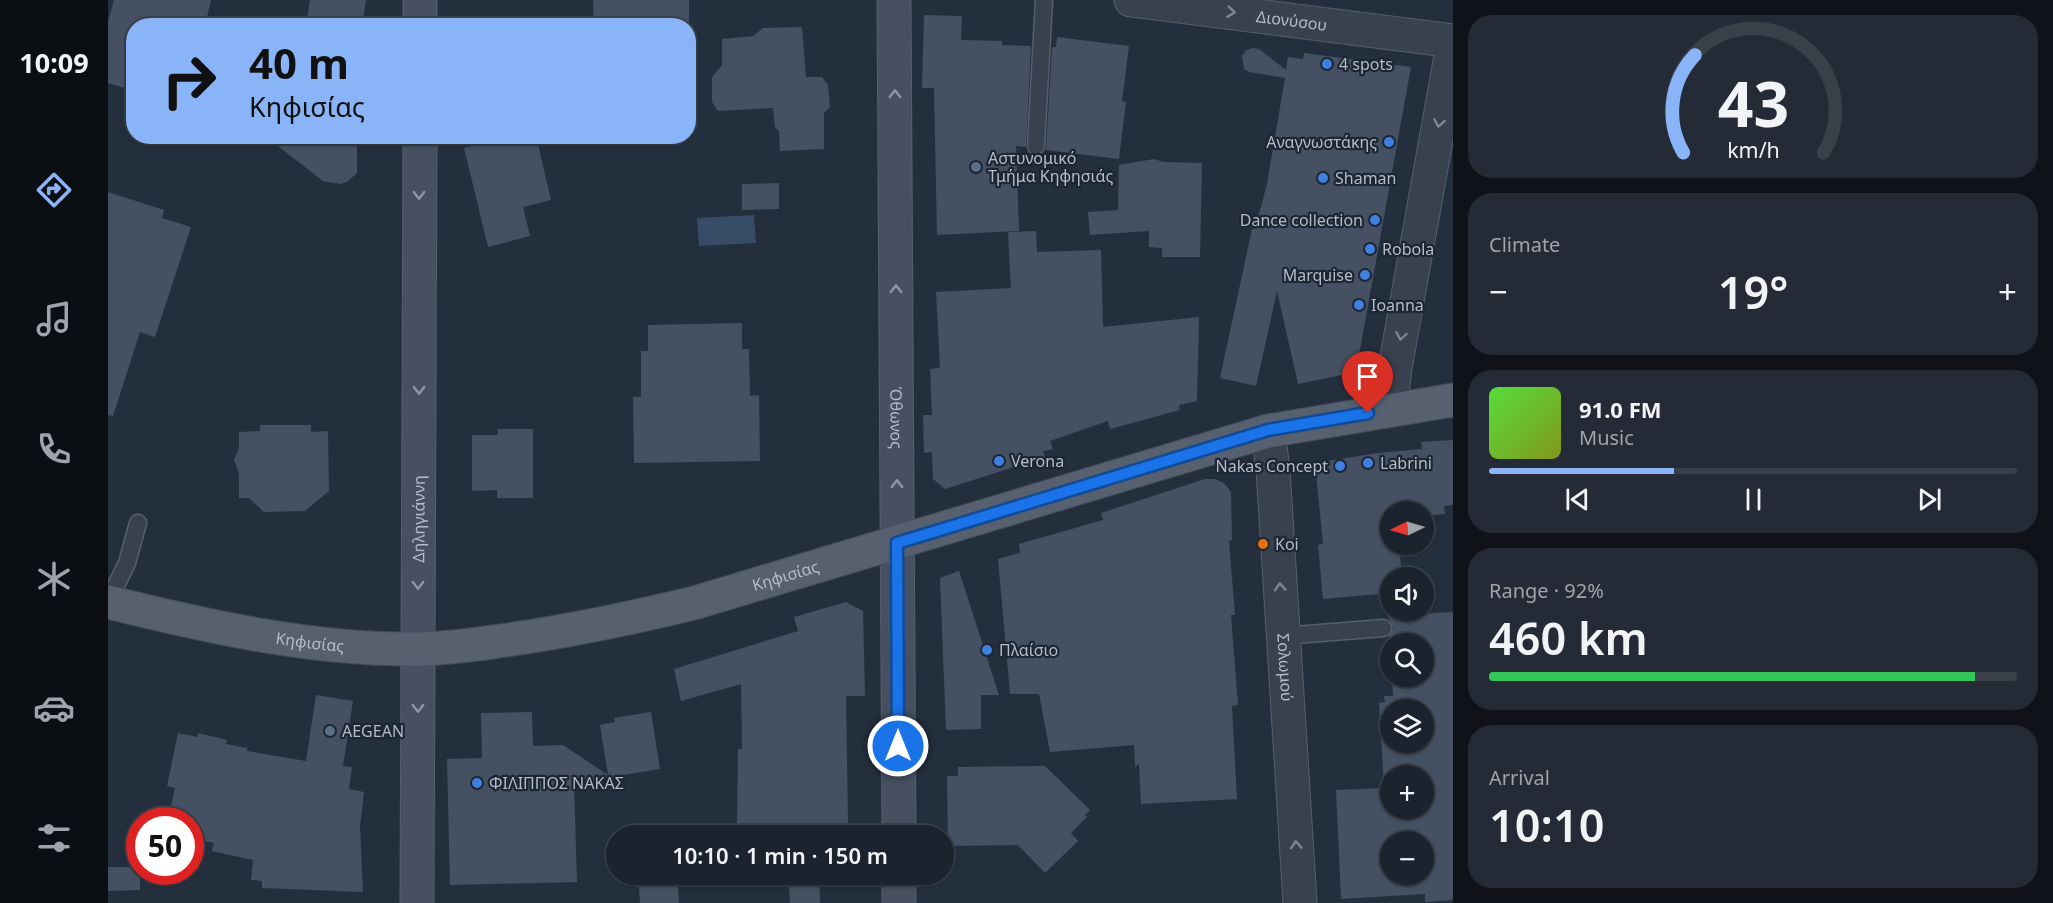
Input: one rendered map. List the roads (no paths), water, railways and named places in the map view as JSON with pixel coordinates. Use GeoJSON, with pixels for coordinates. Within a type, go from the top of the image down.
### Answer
{"type":"FeatureCollection","features":[{"type":"Feature","properties":{"kind":"main road","name":"Κηφισίας"},"geometry":{"type":"LineString","coordinates":[[108,602],[190,623],[281,638],[368,648],[418,650],[448,648],[525,637],[627,620],[694,603],[1268,430],[1453,400]]}},
{"type":"Feature","properties":{"kind":"street"},"geometry":{"type":"LineString","coordinates":[[420,0],[420,18]]}},
{"type":"Feature","properties":{"kind":"street","name":"Όθωνος"},"geometry":{"type":"LineString","coordinates":[[894,0],[898,825]]}},
{"type":"Feature","properties":{"kind":"street","name":"Διονύσου"},"geometry":{"type":"LineString","coordinates":[[1131,0],[1453,43]]}},
{"type":"Feature","properties":{"kind":"street"},"geometry":{"type":"LineString","coordinates":[[1390,410],[1395,368],[1453,43]]}},
{"type":"Feature","properties":{"kind":"street","name":"Δηληγιάννη"},"geometry":{"type":"LineString","coordinates":[[417,903],[420,144]]}},
{"type":"Feature","properties":{"kind":"street","name":"Σολωμού"},"geometry":{"type":"LineString","coordinates":[[1268,430],[1273,470],[1300,903]]}},
{"type":"Feature","properties":{"kind":"street"},"geometry":{"type":"LineString","coordinates":[[899,885],[899,903]]}},
{"type":"Feature","properties":{"kind":"lane"},"geometry":{"type":"LineString","coordinates":[[1036,146],[1044,0]]}},
{"type":"Feature","properties":{"kind":"lane"},"geometry":{"type":"LineString","coordinates":[[108,602],[127,563],[138,523]]}},
{"type":"Feature","properties":{"kind":"lane"},"geometry":{"type":"LineString","coordinates":[[1283,636],[1383,628]]}},
{"type":"Feature","properties":{"kind":"water"},"geometry":{"type":"Polygon","coordinates":[[[754,215],[756,243],[699,246],[697,218],[754,215]]]}},
{"type":"Feature","properties":{"kind":"place","name":"4 spots"},"geometry":{"type":"Point","coordinates":[1327,64]}},
{"type":"Feature","properties":{"kind":"place","name":"Αναγνωστάκης"},"geometry":{"type":"Point","coordinates":[1389,142]}},
{"type":"Feature","properties":{"kind":"place","name":"Αστυνομικό Τμήμα Κηφησιάς"},"geometry":{"type":"Point","coordinates":[976,167]}},
{"type":"Feature","properties":{"kind":"place","name":"Shaman"},"geometry":{"type":"Point","coordinates":[1323,178]}},
{"type":"Feature","properties":{"kind":"place","name":"Dance collection"},"geometry":{"type":"Point","coordinates":[1375,220]}},
{"type":"Feature","properties":{"kind":"place","name":"Robola"},"geometry":{"type":"Point","coordinates":[1370,249]}},
{"type":"Feature","properties":{"kind":"place","name":"Marquise"},"geometry":{"type":"Point","coordinates":[1365,275]}},
{"type":"Feature","properties":{"kind":"place","name":"Ioanna"},"geometry":{"type":"Point","coordinates":[1359,305]}},
{"type":"Feature","properties":{"kind":"place","name":"Verona"},"geometry":{"type":"Point","coordinates":[999,461]}},
{"type":"Feature","properties":{"kind":"place","name":"Labrini"},"geometry":{"type":"Point","coordinates":[1368,463]}},
{"type":"Feature","properties":{"kind":"place","name":"Nakas Concept"},"geometry":{"type":"Point","coordinates":[1340,466]}},
{"type":"Feature","properties":{"kind":"place","name":"Koi"},"geometry":{"type":"Point","coordinates":[1263,544]}},
{"type":"Feature","properties":{"kind":"place","name":"Πλαίσιο"},"geometry":{"type":"Point","coordinates":[987,650]}},
{"type":"Feature","properties":{"kind":"place","name":"AEGEAN"},"geometry":{"type":"Point","coordinates":[330,731]}},
{"type":"Feature","properties":{"kind":"place","name":"ΦΙΛΙΠΠΟΣ ΝΑΚΑΣ"},"geometry":{"type":"Point","coordinates":[477,783]}}]}
